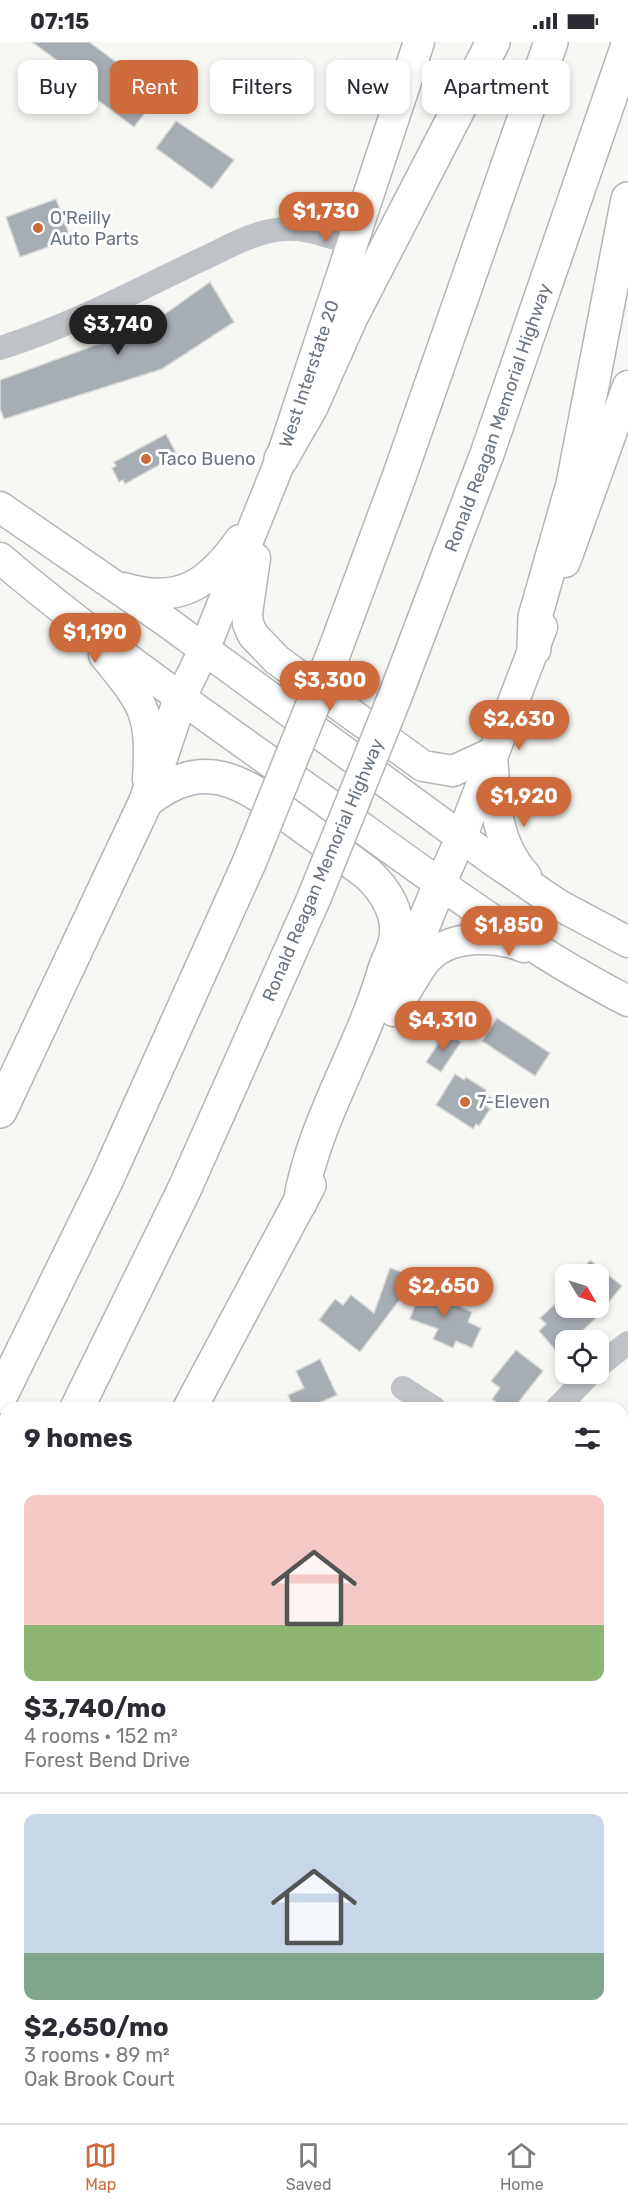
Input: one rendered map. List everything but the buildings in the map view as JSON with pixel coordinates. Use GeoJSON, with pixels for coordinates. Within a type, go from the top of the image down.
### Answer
{"type":"FeatureCollection","features":[{"type":"Feature","properties":{"kind":"highway"},"geometry":{"type":"LineString","coordinates":[[281,459],[311,407],[356,307],[493,42]]}},
{"type":"Feature","properties":{"kind":"highway"},"geometry":{"type":"LineString","coordinates":[[0,1397],[106,1181],[249,863],[333,655],[399,477],[551,42]]}},
{"type":"Feature","properties":{"kind":"highway","name":"Ronald Reagan Memorial Highway"},"geometry":{"type":"LineString","coordinates":[[80,1402],[184,1190],[314,898],[394,699],[487,454],[628,45]]}},
{"type":"Feature","properties":{"kind":"highway"},"geometry":{"type":"LineString","coordinates":[[534,649],[535,617],[573,484],[628,199]]}},
{"type":"Feature","properties":{"kind":"highway"},"geometry":{"type":"LineString","coordinates":[[0,1111],[146,801],[181,697]]}},
{"type":"Feature","properties":{"kind":"highway"},"geometry":{"type":"LineString","coordinates":[[146,801],[170,785],[198,776],[216,776],[234,781],[255,791],[368,874],[380,885],[389,900],[396,920],[396,939],[375,1004],[305,1169],[300,1203]]}},
{"type":"Feature","properties":{"kind":"highway"},"geometry":{"type":"LineString","coordinates":[[193,1402],[300,1203],[394,1011],[399,984],[440,884]]}},
{"type":"Feature","properties":{"kind":"main road","name":"West Interstate 20"},"geometry":{"type":"LineString","coordinates":[[181,697],[204,650],[281,459],[419,42]]}},
{"type":"Feature","properties":{"kind":"main road"},"geometry":{"type":"LineString","coordinates":[[440,884],[461,838],[534,649],[628,386]]}},
{"type":"Feature","properties":{"kind":"main road"},"geometry":{"type":"LineString","coordinates":[[264,505],[247,613],[253,635],[264,649],[423,766],[453,771],[492,753]]}},
{"type":"Feature","properties":{"kind":"main road"},"geometry":{"type":"LineString","coordinates":[[96,574],[119,587],[153,595],[174,594],[194,587],[226,559],[264,505]]}},
{"type":"Feature","properties":{"kind":"main road"},"geometry":{"type":"LineString","coordinates":[[0,507],[204,650],[461,838],[557,904],[628,942]]}},
{"type":"Feature","properties":{"kind":"main road"},"geometry":{"type":"LineString","coordinates":[[0,522],[34,548],[66,555]]}},
{"type":"Feature","properties":{"kind":"main road"},"geometry":{"type":"LineString","coordinates":[[0,558],[63,611],[440,884],[556,959],[628,1001]]}},
{"type":"Feature","properties":{"kind":"main road"},"geometry":{"type":"LineString","coordinates":[[63,611],[102,652],[140,702],[148,721],[146,801]]}},
{"type":"Feature","properties":{"kind":"main road"},"geometry":{"type":"LineString","coordinates":[[492,753],[495,806],[502,840],[518,867],[557,904]]}},
{"type":"Feature","properties":{"kind":"main road"},"geometry":{"type":"LineString","coordinates":[[394,1011],[429,956],[453,944],[484,938],[494,939],[513,942],[556,959]]}},
{"type":"Feature","properties":{"kind":"street"},"geometry":{"type":"LineString","coordinates":[[0,348],[64,323],[226,247],[267,231],[286,228],[309,230],[351,243]]}},
{"type":"Feature","properties":{"kind":"street"},"geometry":{"type":"LineString","coordinates":[[609,1358],[628,1343]]}},
{"type":"Feature","properties":{"kind":"street"},"geometry":{"type":"LineString","coordinates":[[563,1402],[580,1384]]}},
{"type":"Feature","properties":{"kind":"street"},"geometry":{"type":"LineString","coordinates":[[403,1388],[425,1402]]}},
{"type":"Feature","properties":{"kind":"place","name":"O'Reilly Auto Parts"},"geometry":{"type":"Point","coordinates":[38,228]}},
{"type":"Feature","properties":{"kind":"place","name":"Taco Bueno"},"geometry":{"type":"Point","coordinates":[146,459]}},
{"type":"Feature","properties":{"kind":"place","name":"7-Eleven"},"geometry":{"type":"Point","coordinates":[465,1102]}}]}
